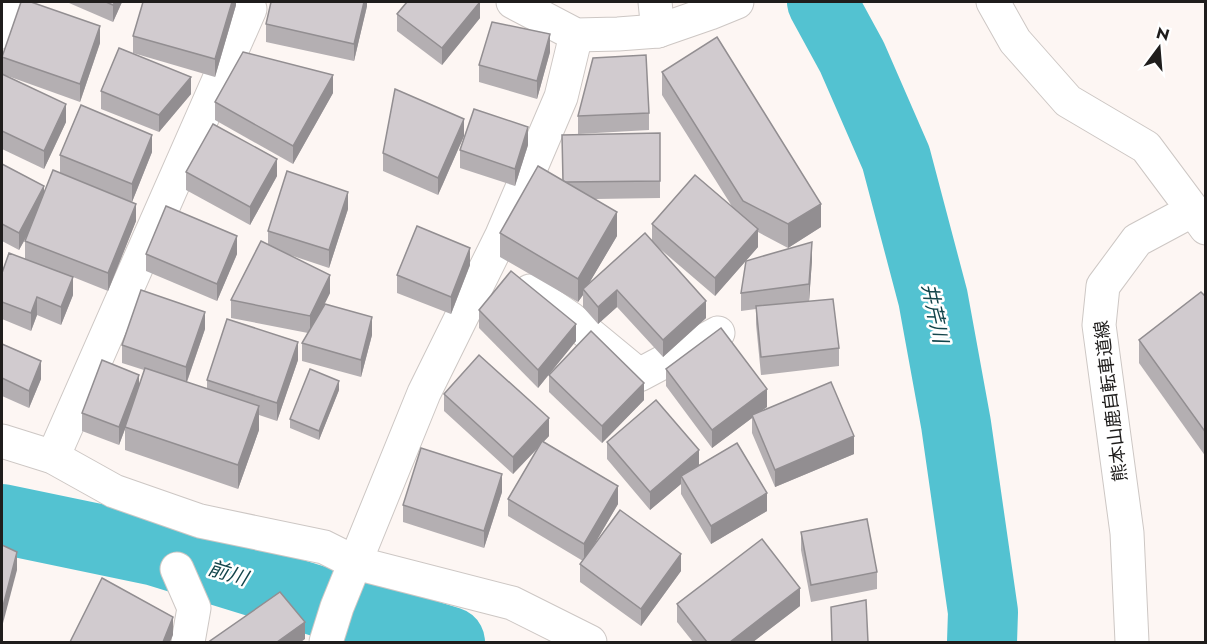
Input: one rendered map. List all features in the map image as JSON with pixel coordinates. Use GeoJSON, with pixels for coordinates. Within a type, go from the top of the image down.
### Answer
{"type":"FeatureCollection","features":[{"type":"Feature","properties":{"kind":"street"},"geometry":{"type":"LineString","coordinates":[[2,32],[16,2]]}},
{"type":"Feature","properties":{"kind":"street"},"geometry":{"type":"LineString","coordinates":[[513,2],[576,35],[618,34],[656,16],[724,7]]}},
{"type":"Feature","properties":{"kind":"street","name":"熊本山鹿自転車道線"},"geometry":{"type":"LineString","coordinates":[[993,2],[1015,41],[1068,101],[1146,147],[1199,219],[1137,240],[1103,286],[1099,325],[1127,533],[1132,642]]}},
{"type":"Feature","properties":{"kind":"street"},"geometry":{"type":"LineString","coordinates":[[53,458],[250,9]]}},
{"type":"Feature","properties":{"kind":"street"},"geometry":{"type":"LineString","coordinates":[[326,642],[424,393],[502,236],[561,97],[576,35]]}},
{"type":"Feature","properties":{"kind":"street"},"geometry":{"type":"LineString","coordinates":[[488,264],[571,319],[639,375],[718,333]]}},
{"type":"Feature","properties":{"kind":"street"},"geometry":{"type":"LineString","coordinates":[[2,441],[53,458],[114,491],[200,521],[324,548],[356,563],[512,603],[590,642]]}},
{"type":"Feature","properties":{"kind":"street"},"geometry":{"type":"LineString","coordinates":[[177,569],[194,608],[188,642]]}},
{"type":"Feature","properties":{"kind":"building"},"geometry":{"type":"Polygon","coordinates":[[[21,2],[31,2],[100,26],[80,84],[2,57],[21,2]]]}},
{"type":"Feature","properties":{"kind":"building"},"geometry":{"type":"Polygon","coordinates":[[[143,2],[232,2],[215,59],[133,36],[143,2]]]}},
{"type":"Feature","properties":{"kind":"building"},"geometry":{"type":"Polygon","coordinates":[[[271,2],[364,2],[354,44],[266,24],[271,2]]]}},
{"type":"Feature","properties":{"kind":"building"},"geometry":{"type":"Polygon","coordinates":[[[407,2],[480,2],[442,48],[397,14],[407,2]]]}},
{"type":"Feature","properties":{"kind":"building"},"geometry":{"type":"Polygon","coordinates":[[[492,22],[550,34],[537,81],[479,65],[492,22]]]}},
{"type":"Feature","properties":{"kind":"building"},"geometry":{"type":"Polygon","coordinates":[[[717,37],[821,204],[788,224],[743,201],[662,72],[717,37]]]}},
{"type":"Feature","properties":{"kind":"building"},"geometry":{"type":"Polygon","coordinates":[[[119,48],[191,77],[159,115],[101,91],[119,48]]]}},
{"type":"Feature","properties":{"kind":"building"},"geometry":{"type":"Polygon","coordinates":[[[243,52],[333,75],[293,146],[215,102],[243,52]]]}},
{"type":"Feature","properties":{"kind":"building"},"geometry":{"type":"Polygon","coordinates":[[[646,55],[649,113],[578,116],[593,58],[646,55]]]}},
{"type":"Feature","properties":{"kind":"building"},"geometry":{"type":"Polygon","coordinates":[[[2,74],[66,104],[44,151],[2,131],[2,74]]]}},
{"type":"Feature","properties":{"kind":"building"},"geometry":{"type":"Polygon","coordinates":[[[395,89],[464,119],[438,178],[383,153],[395,89]]]}},
{"type":"Feature","properties":{"kind":"building"},"geometry":{"type":"Polygon","coordinates":[[[81,105],[152,135],[132,184],[60,155],[81,105]]]}},
{"type":"Feature","properties":{"kind":"building"},"geometry":{"type":"Polygon","coordinates":[[[474,109],[528,127],[515,169],[460,150],[474,109]]]}},
{"type":"Feature","properties":{"kind":"building"},"geometry":{"type":"Polygon","coordinates":[[[213,124],[277,159],[250,207],[186,172],[213,124]]]}},
{"type":"Feature","properties":{"kind":"building"},"geometry":{"type":"Polygon","coordinates":[[[660,133],[660,181],[563,181],[562,135],[660,133]]]}},
{"type":"Feature","properties":{"kind":"building"},"geometry":{"type":"Polygon","coordinates":[[[2,164],[44,186],[19,233],[2,224],[2,164]]]}},
{"type":"Feature","properties":{"kind":"building"},"geometry":{"type":"Polygon","coordinates":[[[538,166],[617,212],[578,279],[500,233],[538,166]]]}},
{"type":"Feature","properties":{"kind":"building"},"geometry":{"type":"Polygon","coordinates":[[[53,170],[136,204],[108,273],[25,241],[53,170]]]}},
{"type":"Feature","properties":{"kind":"building"},"geometry":{"type":"Polygon","coordinates":[[[287,171],[348,192],[329,250],[268,231],[287,171]]]}},
{"type":"Feature","properties":{"kind":"building"},"geometry":{"type":"Polygon","coordinates":[[[695,175],[758,229],[715,278],[652,224],[695,175]]]}},
{"type":"Feature","properties":{"kind":"building"},"geometry":{"type":"Polygon","coordinates":[[[166,206],[237,236],[217,284],[146,254],[166,206]]]}},
{"type":"Feature","properties":{"kind":"building"},"geometry":{"type":"Polygon","coordinates":[[[417,226],[470,248],[451,297],[397,275],[417,226]]]}},
{"type":"Feature","properties":{"kind":"building"},"geometry":{"type":"Polygon","coordinates":[[[645,233],[706,301],[663,340],[617,290],[598,307],[583,289],[645,233]]]}},
{"type":"Feature","properties":{"kind":"building"},"geometry":{"type":"Polygon","coordinates":[[[261,241],[330,275],[310,316],[231,300],[261,241]]]}},
{"type":"Feature","properties":{"kind":"building"},"geometry":{"type":"Polygon","coordinates":[[[812,242],[809,284],[741,293],[746,261],[812,242]]]}},
{"type":"Feature","properties":{"kind":"building"},"geometry":{"type":"Polygon","coordinates":[[[9,253],[73,277],[61,307],[37,297],[31,313],[2,302],[2,273],[9,253]]]}},
{"type":"Feature","properties":{"kind":"building"},"geometry":{"type":"Polygon","coordinates":[[[511,271],[576,324],[538,370],[479,310],[511,271]]]}},
{"type":"Feature","properties":{"kind":"building"},"geometry":{"type":"Polygon","coordinates":[[[141,290],[205,312],[186,367],[122,345],[141,290]]]}},
{"type":"Feature","properties":{"kind":"building"},"geometry":{"type":"Polygon","coordinates":[[[1201,292],[1206,297],[1206,433],[1139,340],[1201,292]]]}},
{"type":"Feature","properties":{"kind":"building"},"geometry":{"type":"Polygon","coordinates":[[[833,299],[839,348],[761,357],[756,306],[833,299]]]}},
{"type":"Feature","properties":{"kind":"building"},"geometry":{"type":"Polygon","coordinates":[[[325,304],[372,317],[361,360],[302,343],[325,304]]]}},
{"type":"Feature","properties":{"kind":"building"},"geometry":{"type":"Polygon","coordinates":[[[227,319],[298,342],[277,403],[207,380],[227,319]]]}},
{"type":"Feature","properties":{"kind":"building"},"geometry":{"type":"Polygon","coordinates":[[[721,328],[767,389],[712,430],[666,369],[721,328]]]}},
{"type":"Feature","properties":{"kind":"building"},"geometry":{"type":"Polygon","coordinates":[[[591,331],[644,383],[602,426],[549,375],[591,331]]]}},
{"type":"Feature","properties":{"kind":"building"},"geometry":{"type":"Polygon","coordinates":[[[2,344],[41,361],[29,391],[2,378],[2,344]]]}},
{"type":"Feature","properties":{"kind":"building"},"geometry":{"type":"Polygon","coordinates":[[[479,355],[549,418],[513,457],[444,394],[479,355]]]}},
{"type":"Feature","properties":{"kind":"building"},"geometry":{"type":"Polygon","coordinates":[[[102,360],[139,375],[119,427],[82,413],[102,360]]]}},
{"type":"Feature","properties":{"kind":"building"},"geometry":{"type":"Polygon","coordinates":[[[145,368],[259,406],[238,465],[125,427],[145,368]]]}},
{"type":"Feature","properties":{"kind":"building"},"geometry":{"type":"Polygon","coordinates":[[[310,369],[339,381],[319,431],[290,419],[310,369]]]}},
{"type":"Feature","properties":{"kind":"building"},"geometry":{"type":"Polygon","coordinates":[[[831,382],[854,436],[775,470],[752,415],[831,382]]]}},
{"type":"Feature","properties":{"kind":"building"},"geometry":{"type":"Polygon","coordinates":[[[656,400],[699,450],[650,492],[607,442],[656,400]]]}},
{"type":"Feature","properties":{"kind":"building"},"geometry":{"type":"Polygon","coordinates":[[[542,441],[618,486],[584,544],[508,499],[542,441]]]}},
{"type":"Feature","properties":{"kind":"building"},"geometry":{"type":"Polygon","coordinates":[[[737,443],[767,493],[711,526],[681,476],[737,443]]]}},
{"type":"Feature","properties":{"kind":"building"},"geometry":{"type":"Polygon","coordinates":[[[421,448],[502,474],[484,531],[403,505],[421,448]]]}},
{"type":"Feature","properties":{"kind":"building"},"geometry":{"type":"Polygon","coordinates":[[[620,510],[681,554],[641,609],[580,564],[620,510]]]}},
{"type":"Feature","properties":{"kind":"building"},"geometry":{"type":"Polygon","coordinates":[[[867,519],[877,572],[811,585],[801,532],[867,519]]]}},
{"type":"Feature","properties":{"kind":"building"},"geometry":{"type":"Polygon","coordinates":[[[762,539],[800,588],[730,642],[707,642],[677,604],[762,539]]]}},
{"type":"Feature","properties":{"kind":"building"},"geometry":{"type":"Polygon","coordinates":[[[2,545],[17,552],[2,610],[2,545]]]}},
{"type":"Feature","properties":{"kind":"building"},"geometry":{"type":"Polygon","coordinates":[[[102,578],[173,617],[163,642],[70,642],[102,578]]]}},
{"type":"Feature","properties":{"kind":"building"},"geometry":{"type":"Polygon","coordinates":[[[280,592],[305,622],[277,642],[210,641],[280,592]]]}},
{"type":"Feature","properties":{"kind":"building"},"geometry":{"type":"Polygon","coordinates":[[[866,600],[868,642],[832,642],[831,607],[866,600]]]}},
{"type":"Feature","properties":{"kind":"waterway","name":"井芹川"},"geometry":{"type":"LineString","coordinates":[[822,2],[852,57],[896,158],[933,298],[956,424],[983,612],[982,642]]}},
{"type":"Feature","properties":{"kind":"waterway","name":"前川"},"geometry":{"type":"LineString","coordinates":[[2,519],[156,551],[450,642]]}}]}
